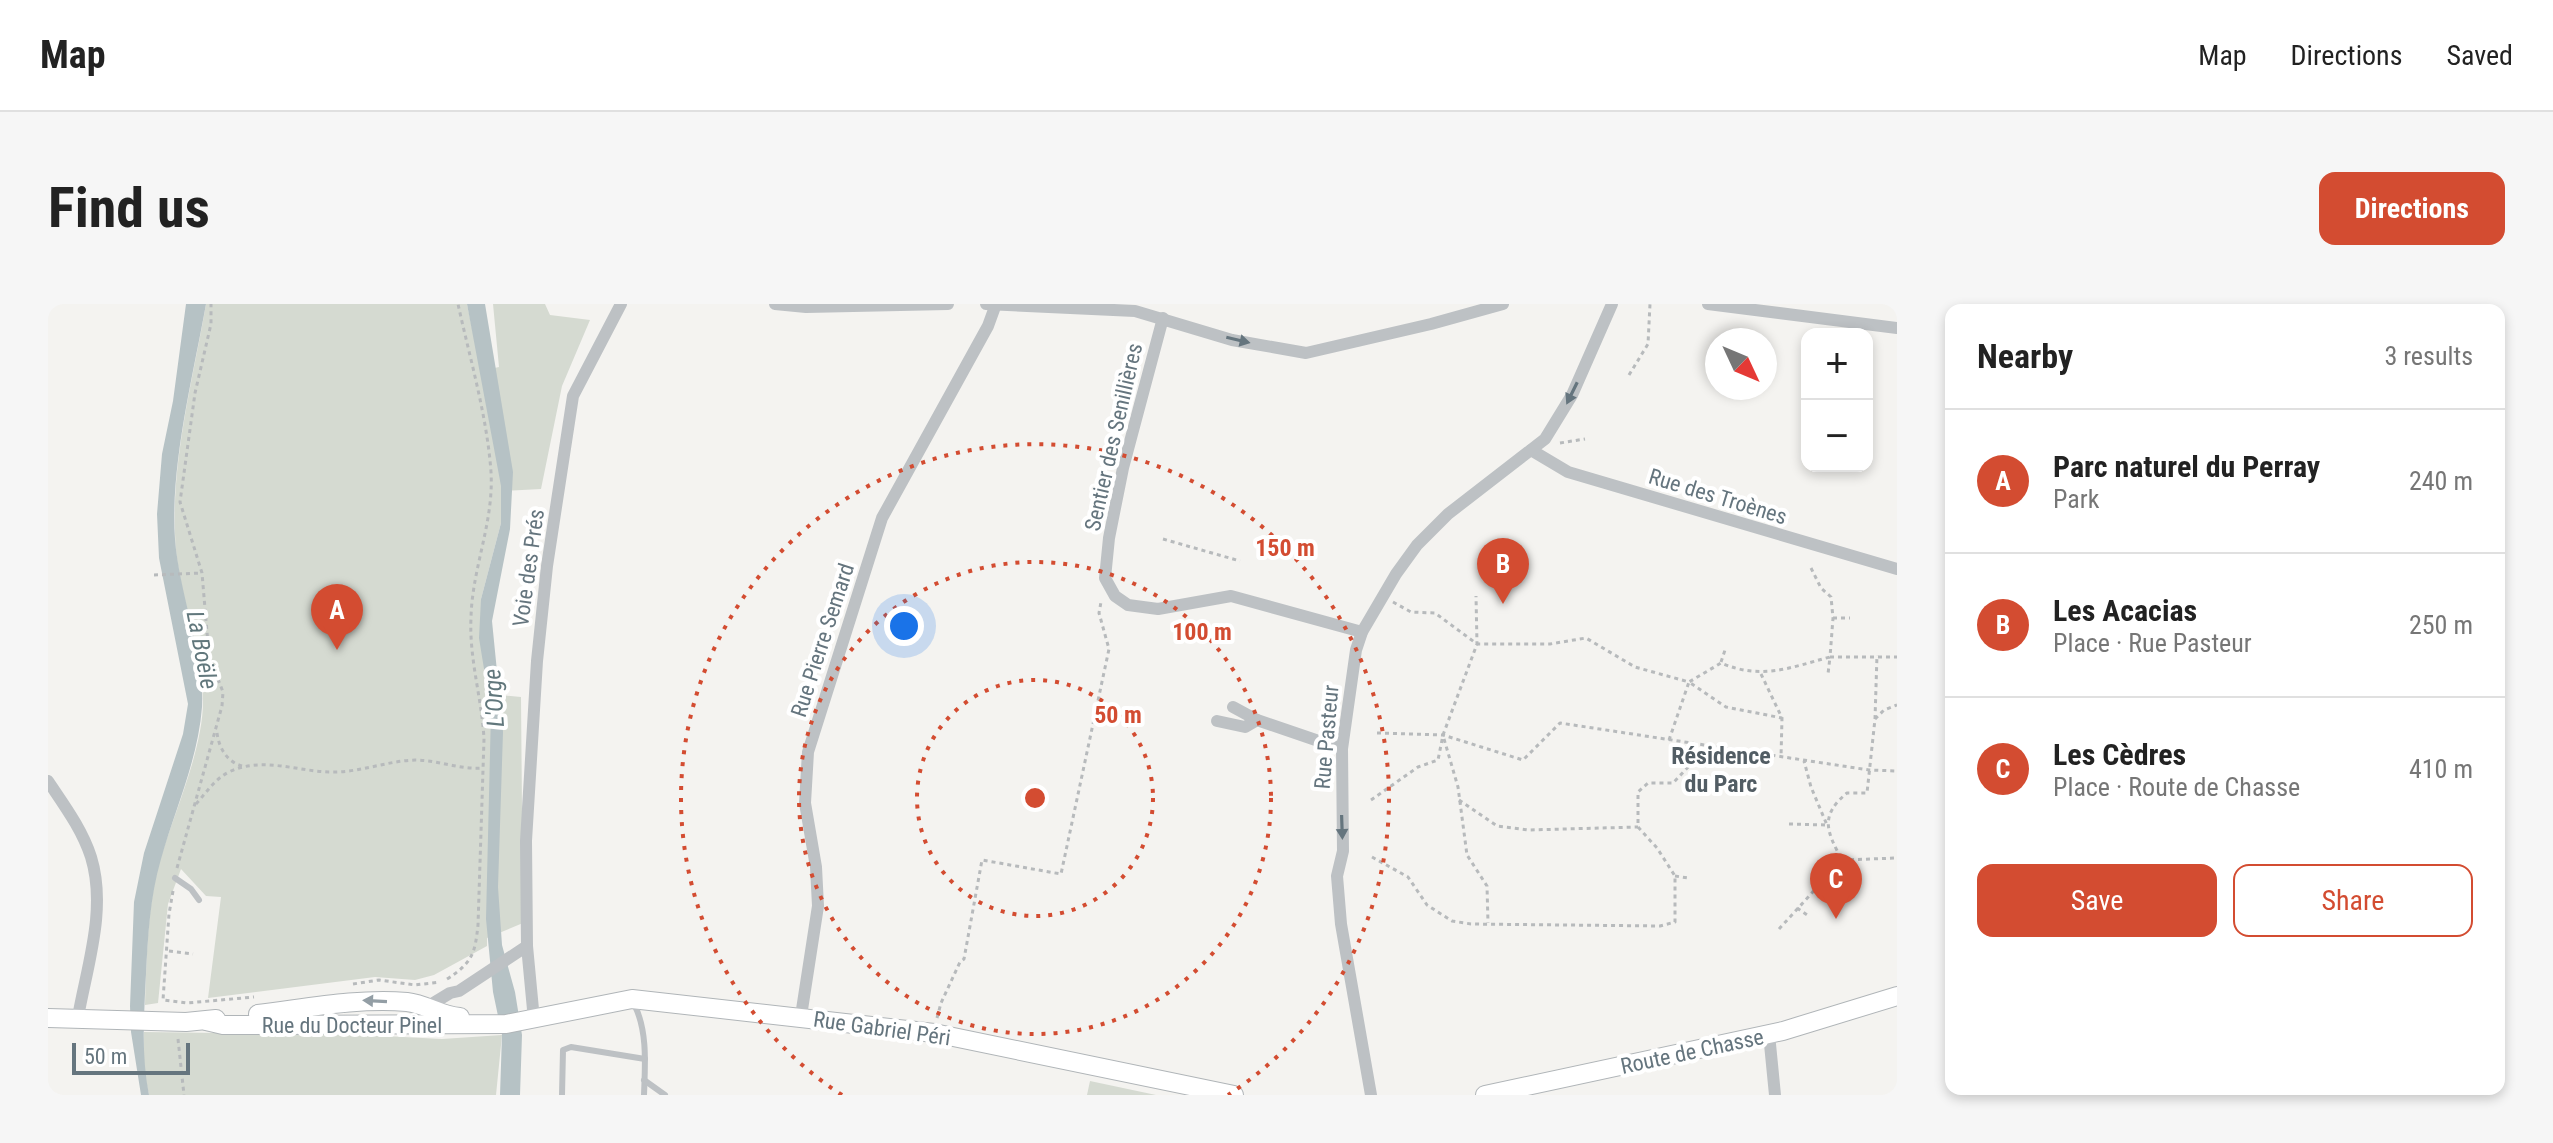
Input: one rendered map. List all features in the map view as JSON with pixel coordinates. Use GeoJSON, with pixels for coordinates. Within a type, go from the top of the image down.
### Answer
{"type":"FeatureCollection","features":[{"type":"Feature","properties":{"kind":"main road","name":"Route de Chasse"},"geometry":{"type":"LineString","coordinates":[[1485,1095],[1769,1034],[1897,996]]}},
{"type":"Feature","properties":{"kind":"main road","name":"Rue Gabriel Péri"},"geometry":{"type":"LineString","coordinates":[[492,1024],[531,1020],[632,999],[934,1033],[1234,1095]]}},
{"type":"Feature","properties":{"kind":"main road","name":"Rue du Docteur Pinel"},"geometry":{"type":"LineString","coordinates":[[48,1018],[206,1021],[362,1000],[411,1003],[446,1016],[492,1024]]}},
{"type":"Feature","properties":{"kind":"main road","name":"Rue du Docteur Pinel"},"geometry":{"type":"LineString","coordinates":[[206,1021],[223,1025],[492,1024]]}},
{"type":"Feature","properties":{"kind":"street","name":"Voie des Prés"},"geometry":{"type":"LineString","coordinates":[[531,1020],[524,947],[526,841],[530,757],[547,566],[573,396],[621,304]]}},
{"type":"Feature","properties":{"kind":"street"},"geometry":{"type":"LineString","coordinates":[[775,304],[806,307],[948,304]]}},
{"type":"Feature","properties":{"kind":"street"},"geometry":{"type":"LineString","coordinates":[[986,304],[1135,311],[1232,340],[1306,353],[1503,304]]}},
{"type":"Feature","properties":{"kind":"street","name":"Rue Pierre Semard"},"geometry":{"type":"LineString","coordinates":[[801,1016],[818,906],[816,867],[805,803],[808,752],[882,518],[988,326],[996,304]]}},
{"type":"Feature","properties":{"kind":"street","name":"Rue Pasteur"},"geometry":{"type":"LineString","coordinates":[[1371,1095],[1346,955],[1337,876],[1343,851],[1342,749],[1352,667],[1362,632],[1405,559],[1432,529],[1545,439],[1560,416],[1612,304]]}},
{"type":"Feature","properties":{"kind":"street"},"geometry":{"type":"LineString","coordinates":[[1708,304],[1897,328]]}},
{"type":"Feature","properties":{"kind":"street","name":"Sentier des Senillières"},"geometry":{"type":"LineString","coordinates":[[1105,578],[1109,538],[1123,468],[1163,318]]}},
{"type":"Feature","properties":{"kind":"street","name":"Rue des Troènes"},"geometry":{"type":"LineString","coordinates":[[1531,450],[1568,472],[1897,569]]}},
{"type":"Feature","properties":{"kind":"street"},"geometry":{"type":"LineString","coordinates":[[1105,578],[1115,596],[1128,605],[1140,608],[1158,609],[1231,596],[1362,632]]}},
{"type":"Feature","properties":{"kind":"street"},"geometry":{"type":"LineString","coordinates":[[1233,707],[1257,720],[1342,749]]}},
{"type":"Feature","properties":{"kind":"street"},"geometry":{"type":"LineString","coordinates":[[1217,721],[1245,727],[1257,720]]}},
{"type":"Feature","properties":{"kind":"street"},"geometry":{"type":"LineString","coordinates":[[48,781],[84,838],[97,885],[94,939],[78,1017]]}},
{"type":"Feature","properties":{"kind":"street"},"geometry":{"type":"LineString","coordinates":[[415,1024],[430,1009],[454,999],[464,988],[524,947]]}},
{"type":"Feature","properties":{"kind":"street"},"geometry":{"type":"LineString","coordinates":[[1769,1034],[1775,1095]]}},
{"type":"Feature","properties":{"kind":"lane"},"geometry":{"type":"LineString","coordinates":[[175,878],[191,889],[199,900]]}},
{"type":"Feature","properties":{"kind":"lane"},"geometry":{"type":"LineString","coordinates":[[632,999],[640,1016],[645,1059],[644,1095]]}},
{"type":"Feature","properties":{"kind":"lane"},"geometry":{"type":"LineString","coordinates":[[562,1095],[563,1050],[571,1047],[645,1059]]}},
{"type":"Feature","properties":{"kind":"lane"},"geometry":{"type":"LineString","coordinates":[[644,1080],[665,1095]]}},
{"type":"Feature","properties":{"kind":"path"},"geometry":{"type":"LineString","coordinates":[[211,304],[211,324],[195,393],[180,502],[202,573],[209,656],[223,692],[217,729],[175,878],[169,914],[163,1000],[187,1003],[253,997]]}},
{"type":"Feature","properties":{"kind":"path"},"geometry":{"type":"LineString","coordinates":[[352,984],[379,980],[415,985],[443,982],[467,966],[476,944],[483,768],[482,709],[472,657],[471,618],[474,587],[488,527],[491,476],[489,448],[458,304]]}},
{"type":"Feature","properties":{"kind":"path"},"geometry":{"type":"LineString","coordinates":[[1629,375],[1648,344],[1650,304]]}},
{"type":"Feature","properties":{"kind":"path"},"geometry":{"type":"LineString","coordinates":[[1563,444],[1585,439]]}},
{"type":"Feature","properties":{"kind":"path"},"geometry":{"type":"LineString","coordinates":[[1163,539],[1240,561]]}},
{"type":"Feature","properties":{"kind":"path"},"geometry":{"type":"LineString","coordinates":[[1811,568],[1821,588],[1831,597],[1833,618],[1828,674]]}},
{"type":"Feature","properties":{"kind":"path"},"geometry":{"type":"LineString","coordinates":[[154,575],[202,573]]}},
{"type":"Feature","properties":{"kind":"path"},"geometry":{"type":"LineString","coordinates":[[934,1033],[941,1003],[964,959],[982,860],[1061,874],[1109,649],[1099,613],[1105,578]]}},
{"type":"Feature","properties":{"kind":"path"},"geometry":{"type":"LineString","coordinates":[[1371,800],[1418,767],[1438,760],[1443,735],[1477,644],[1476,596]]}},
{"type":"Feature","properties":{"kind":"path"},"geometry":{"type":"LineString","coordinates":[[1382,598],[1411,612],[1435,613],[1477,644],[1550,644],[1586,638],[1635,667],[1689,682],[1726,707],[1782,718]]}},
{"type":"Feature","properties":{"kind":"path"},"geometry":{"type":"LineString","coordinates":[[1833,618],[1850,618]]}},
{"type":"Feature","properties":{"kind":"path"},"geometry":{"type":"LineString","coordinates":[[1669,740],[1689,682],[1721,663],[1725,650]]}},
{"type":"Feature","properties":{"kind":"path"},"geometry":{"type":"LineString","coordinates":[[1827,825],[1834,804],[1847,793],[1867,793],[1875,719],[1877,655]]}},
{"type":"Feature","properties":{"kind":"path"},"geometry":{"type":"LineString","coordinates":[[1721,663],[1740,671],[1761,674],[1830,657],[1897,657]]}},
{"type":"Feature","properties":{"kind":"path"},"geometry":{"type":"LineString","coordinates":[[1761,674],[1782,718],[1781,757]]}},
{"type":"Feature","properties":{"kind":"path"},"geometry":{"type":"LineString","coordinates":[[1875,719],[1884,710],[1897,705]]}},
{"type":"Feature","properties":{"kind":"path"},"geometry":{"type":"LineString","coordinates":[[1377,733],[1443,735],[1523,760],[1560,723],[1804,761],[1897,771]]}},
{"type":"Feature","properties":{"kind":"path"},"geometry":{"type":"LineString","coordinates":[[217,729],[217,739],[230,762],[239,766],[267,764],[346,772],[416,760],[467,769],[483,768]]}},
{"type":"Feature","properties":{"kind":"path"},"geometry":{"type":"LineString","coordinates":[[1443,735],[1459,800],[1467,855],[1487,886],[1488,924]]}},
{"type":"Feature","properties":{"kind":"path"},"geometry":{"type":"LineString","coordinates":[[1372,857],[1408,877],[1427,905],[1452,921],[1660,926],[1675,922],[1675,876],[1657,848],[1638,827],[1638,792],[1648,783],[1673,783],[1708,746]]}},
{"type":"Feature","properties":{"kind":"path"},"geometry":{"type":"LineString","coordinates":[[1804,761],[1828,835],[1842,860]]}},
{"type":"Feature","properties":{"kind":"path"},"geometry":{"type":"LineString","coordinates":[[193,807],[218,778],[250,766]]}},
{"type":"Feature","properties":{"kind":"path"},"geometry":{"type":"LineString","coordinates":[[1459,800],[1497,826],[1528,830],[1638,827]]}},
{"type":"Feature","properties":{"kind":"path"},"geometry":{"type":"LineString","coordinates":[[1789,824],[1827,825]]}},
{"type":"Feature","properties":{"kind":"path"},"geometry":{"type":"LineString","coordinates":[[1779,929],[1842,860],[1897,858]]}},
{"type":"Feature","properties":{"kind":"path"},"geometry":{"type":"LineString","coordinates":[[1675,876],[1688,878]]}},
{"type":"Feature","properties":{"kind":"path"},"geometry":{"type":"LineString","coordinates":[[1797,908],[1810,917]]}},
{"type":"Feature","properties":{"kind":"path"},"geometry":{"type":"LineString","coordinates":[[168,951],[193,954]]}},
{"type":"Feature","properties":{"kind":"path"},"geometry":{"type":"LineString","coordinates":[[179,1021],[178,1051],[184,1095]]}},
{"type":"Feature","properties":{"kind":"shaded area"},"geometry":{"type":"Polygon","coordinates":[[[206,304],[467,304],[481,371],[499,367],[493,304],[545,304],[550,315],[590,320],[562,386],[541,489],[501,491],[501,523],[481,599],[488,694],[521,697],[523,923],[487,938],[487,946],[434,975],[415,980],[375,977],[208,998],[221,897],[206,896],[181,869],[168,904],[158,1003],[145,1005],[152,896],[202,720],[202,680],[176,554],[175,504],[184,418],[206,304]]]}},
{"type":"Feature","properties":{"kind":"shaded area"},"geometry":{"type":"Polygon","coordinates":[[[144,1032],[442,1039],[502,1035],[496,1095],[149,1095],[144,1072],[144,1032]]]}},
{"type":"Feature","properties":{"kind":"shaded area"},"geometry":{"type":"Polygon","coordinates":[[[1090,1081],[1156,1095],[1087,1095],[1090,1081]]]}},
{"type":"Feature","properties":{"kind":"water"},"geometry":{"type":"Polygon","coordinates":[[[186,304],[206,304],[179,451],[175,539],[200,667],[202,707],[196,746],[157,873],[152,902],[144,1019],[149,1095],[141,1095],[130,1006],[134,902],[144,853],[183,734],[188,704],[159,558],[157,514],[162,454],[173,401],[186,304]]]}},
{"type":"Feature","properties":{"kind":"water","name":"L'Orge"},"geometry":{"type":"Polygon","coordinates":[[[467,304],[485,304],[513,472],[510,529],[492,621],[503,732],[498,887],[502,945],[515,992],[522,1035],[520,1095],[500,1095],[502,1035],[493,992],[486,919],[491,712],[479,638],[481,599],[501,523],[501,486],[467,304]]]}},
{"type":"Feature","properties":{"kind":"place","name":"Les Acacias"},"geometry":{"type":"Point","coordinates":[1503,604]}},
{"type":"Feature","properties":{"kind":"place","name":"Parc naturel du Perray"},"geometry":{"type":"Point","coordinates":[337,650]}},
{"type":"Feature","properties":{"kind":"place","name":"Les Cèdres"},"geometry":{"type":"Point","coordinates":[1836,919]}},
{"type":"Feature","properties":{"kind":"district","name":"Résidence du Parc"},"geometry":{"type":"Point","coordinates":[1721,770]}},
{"type":"Feature","properties":{"kind":"water label","name":"La Boële"},"geometry":{"type":"Point","coordinates":[202,650]}}]}
